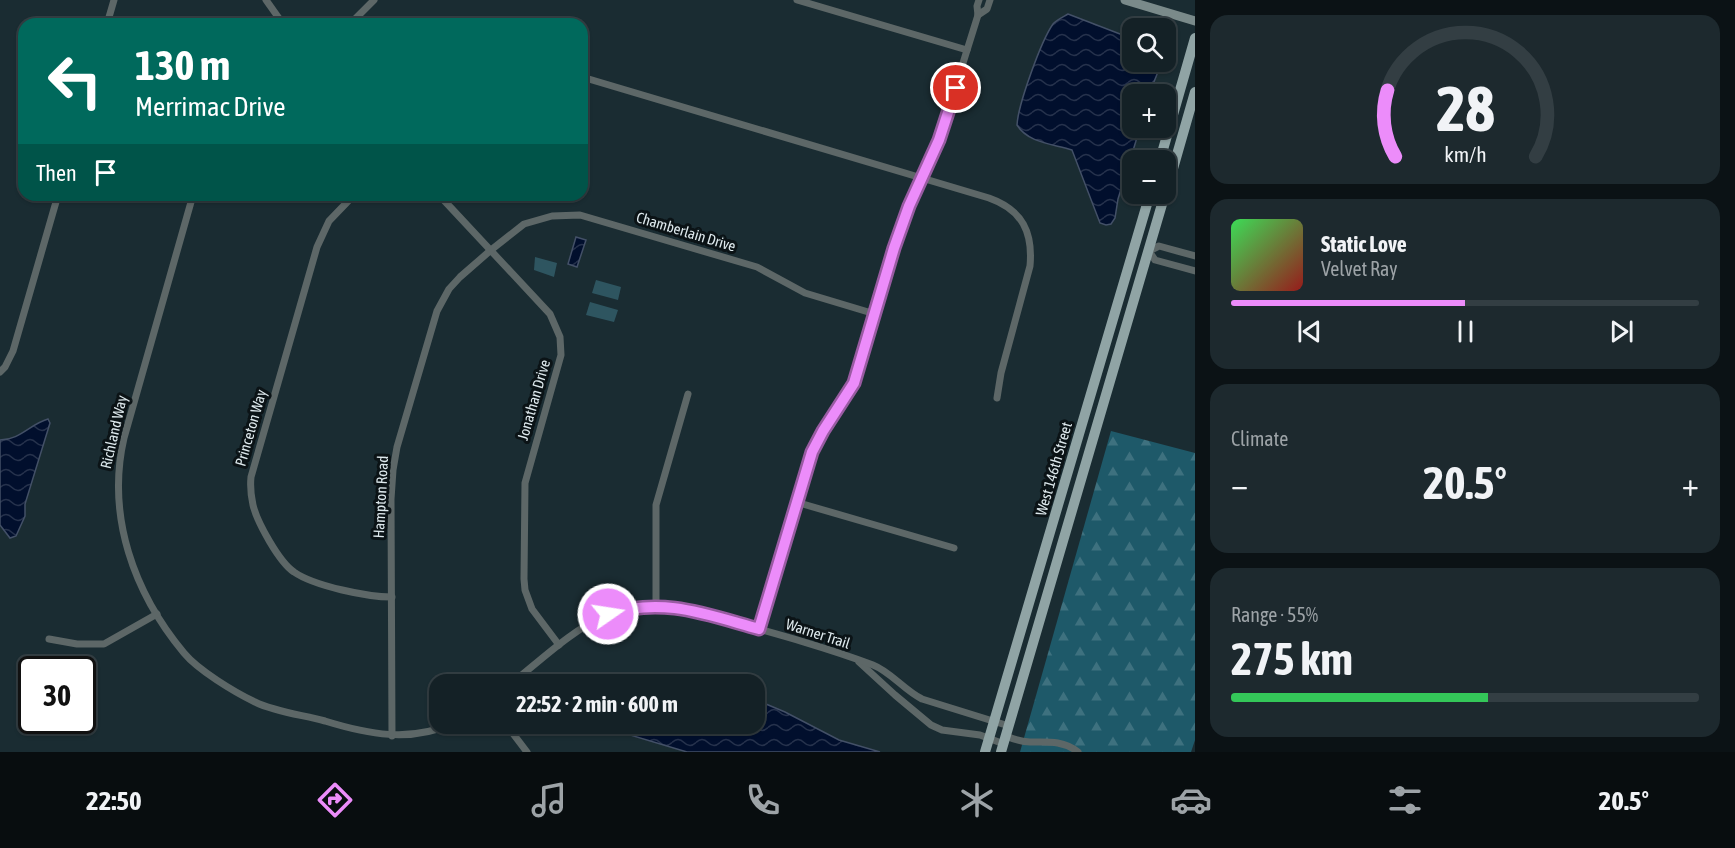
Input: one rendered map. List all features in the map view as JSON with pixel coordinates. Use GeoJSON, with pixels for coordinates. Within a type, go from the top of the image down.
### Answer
{"type":"FeatureCollection","features":[{"type":"Feature","properties":{"kind":"main road"},"geometry":{"type":"LineString","coordinates":[[1163,150],[1195,38]]}},
{"type":"Feature","properties":{"kind":"main road","name":"West 146th Street"},"geometry":{"type":"LineString","coordinates":[[1176,156],[1195,92]]}},
{"type":"Feature","properties":{"kind":"main road","name":"West 146th Street"},"geometry":{"type":"LineString","coordinates":[[985,752],[1147,204]]}},
{"type":"Feature","properties":{"kind":"main road","name":"West 146th Street"},"geometry":{"type":"LineString","coordinates":[[1005,740],[1162,204]]}},
{"type":"Feature","properties":{"kind":"main road"},"geometry":{"type":"LineString","coordinates":[[1078,438],[1093,442]]}},
{"type":"Feature","properties":{"kind":"street"},"geometry":{"type":"LineString","coordinates":[[109,18],[114,0]]}},
{"type":"Feature","properties":{"kind":"street"},"geometry":{"type":"LineString","coordinates":[[266,0],[278,18]]}},
{"type":"Feature","properties":{"kind":"street"},"geometry":{"type":"LineString","coordinates":[[356,18],[374,0]]}},
{"type":"Feature","properties":{"kind":"street"},"geometry":{"type":"LineString","coordinates":[[797,0],[967,50]]}},
{"type":"Feature","properties":{"kind":"street"},"geometry":{"type":"LineString","coordinates":[[759,629],[796,502],[817,441],[854,383],[894,248],[909,206],[944,127],[978,15],[979,0]]}},
{"type":"Feature","properties":{"kind":"street"},"geometry":{"type":"LineString","coordinates":[[978,15],[987,9],[990,0]]}},
{"type":"Feature","properties":{"kind":"street"},"geometry":{"type":"LineString","coordinates":[[1125,0],[1195,21]]}},
{"type":"Feature","properties":{"kind":"street"},"geometry":{"type":"LineString","coordinates":[[588,79],[998,201],[1017,215],[1027,230],[1032,249],[1030,266],[1001,373],[997,398]]}},
{"type":"Feature","properties":{"kind":"street"},"geometry":{"type":"LineString","coordinates":[[0,372],[13,351],[56,201]]}},
{"type":"Feature","properties":{"kind":"street","name":"Richland Way"},"geometry":{"type":"LineString","coordinates":[[191,201],[124,438],[118,468],[118,507],[124,538],[148,601],[185,654],[208,674],[256,703],[356,731],[392,736]]}},
{"type":"Feature","properties":{"kind":"street","name":"Princeton Way"},"geometry":{"type":"LineString","coordinates":[[348,201],[329,221],[317,247],[251,477],[251,496],[254,508],[277,552],[294,572],[361,595],[392,597]]}},
{"type":"Feature","properties":{"kind":"street","name":"Jonathan Drive"},"geometry":{"type":"LineString","coordinates":[[445,201],[550,314],[560,337],[559,364],[527,476],[524,503],[525,590],[537,617],[559,645]]}},
{"type":"Feature","properties":{"kind":"street","name":"Chamberlain Drive"},"geometry":{"type":"LineString","coordinates":[[491,250],[516,229],[532,221],[552,216],[580,215],[757,267],[805,292],[875,314]]}},
{"type":"Feature","properties":{"kind":"street"},"geometry":{"type":"LineString","coordinates":[[1135,248],[1149,251],[1159,246],[1195,256]]}},
{"type":"Feature","properties":{"kind":"street","name":"Hampton Road"},"geometry":{"type":"LineString","coordinates":[[392,736],[393,470],[397,447],[437,310],[460,277],[491,250]]}},
{"type":"Feature","properties":{"kind":"street"},"geometry":{"type":"LineString","coordinates":[[1149,251],[1155,260],[1195,271]]}},
{"type":"Feature","properties":{"kind":"street"},"geometry":{"type":"LineString","coordinates":[[656,605],[656,505],[688,394]]}},
{"type":"Feature","properties":{"kind":"street"},"geometry":{"type":"LineString","coordinates":[[796,502],[954,548]]}},
{"type":"Feature","properties":{"kind":"street","name":"Warner Trail"},"geometry":{"type":"LineString","coordinates":[[523,674],[559,645],[608,614],[656,605],[680,608],[840,653],[882,670],[912,694],[994,721],[1005,740]]}},
{"type":"Feature","properties":{"kind":"street"},"geometry":{"type":"LineString","coordinates":[[49,639],[77,644],[104,644],[157,614]]}},
{"type":"Feature","properties":{"kind":"street","name":"Warner Trail"},"geometry":{"type":"LineString","coordinates":[[857,660],[905,703],[942,730],[1005,740]]}},
{"type":"Feature","properties":{"kind":"street"},"geometry":{"type":"LineString","coordinates":[[905,703],[912,694]]}},
{"type":"Feature","properties":{"kind":"street"},"geometry":{"type":"LineString","coordinates":[[392,736],[429,730]]}},
{"type":"Feature","properties":{"kind":"street"},"geometry":{"type":"LineString","coordinates":[[513,734],[527,752]]}},
{"type":"Feature","properties":{"kind":"street"},"geometry":{"type":"LineString","coordinates":[[1005,740],[1065,744],[1077,752]]}},
{"type":"Feature","properties":{"kind":"shaded area"},"geometry":{"type":"Polygon","coordinates":[[[535,257],[557,263],[554,277],[534,270],[535,257]]]}},
{"type":"Feature","properties":{"kind":"shaded area"},"geometry":{"type":"Polygon","coordinates":[[[596,280],[621,287],[618,300],[592,293],[596,280]]]}},
{"type":"Feature","properties":{"kind":"shaded area"},"geometry":{"type":"Polygon","coordinates":[[[590,302],[618,310],[614,322],[586,315],[590,302]]]}},
{"type":"Feature","properties":{"kind":"green space"},"geometry":{"type":"Polygon","coordinates":[[[1111,431],[1195,453],[1195,740],[1191,752],[1020,752],[1111,431]]]}},
{"type":"Feature","properties":{"kind":"water"},"geometry":{"type":"Polygon","coordinates":[[[1068,14],[1122,34],[1122,72],[1158,72],[1153,84],[1122,84],[1122,138],[1137,138],[1133,150],[1122,150],[1122,186],[1115,218],[1111,224],[1100,223],[1072,150],[1034,139],[1017,125],[1026,89],[1042,44],[1053,24],[1068,14]]]}},
{"type":"Feature","properties":{"kind":"water"},"geometry":{"type":"Polygon","coordinates":[[[576,237],[586,240],[577,267],[568,264],[576,237]]]}},
{"type":"Feature","properties":{"kind":"water"},"geometry":{"type":"Polygon","coordinates":[[[48,419],[50,423],[25,504],[25,516],[16,536],[10,538],[0,525],[0,440],[19,435],[48,419]]]}},
{"type":"Feature","properties":{"kind":"water"},"geometry":{"type":"Polygon","coordinates":[[[765,704],[839,740],[880,752],[687,752],[627,734],[765,734],[765,704]]]}},
{"type":"Feature","properties":{"kind":"route"},"geometry":{"type":"LineString","coordinates":[[608,614],[656,605],[680,608],[759,629],[812,452],[854,383],[894,248],[909,206],[939,140],[956,88]]}}]}
